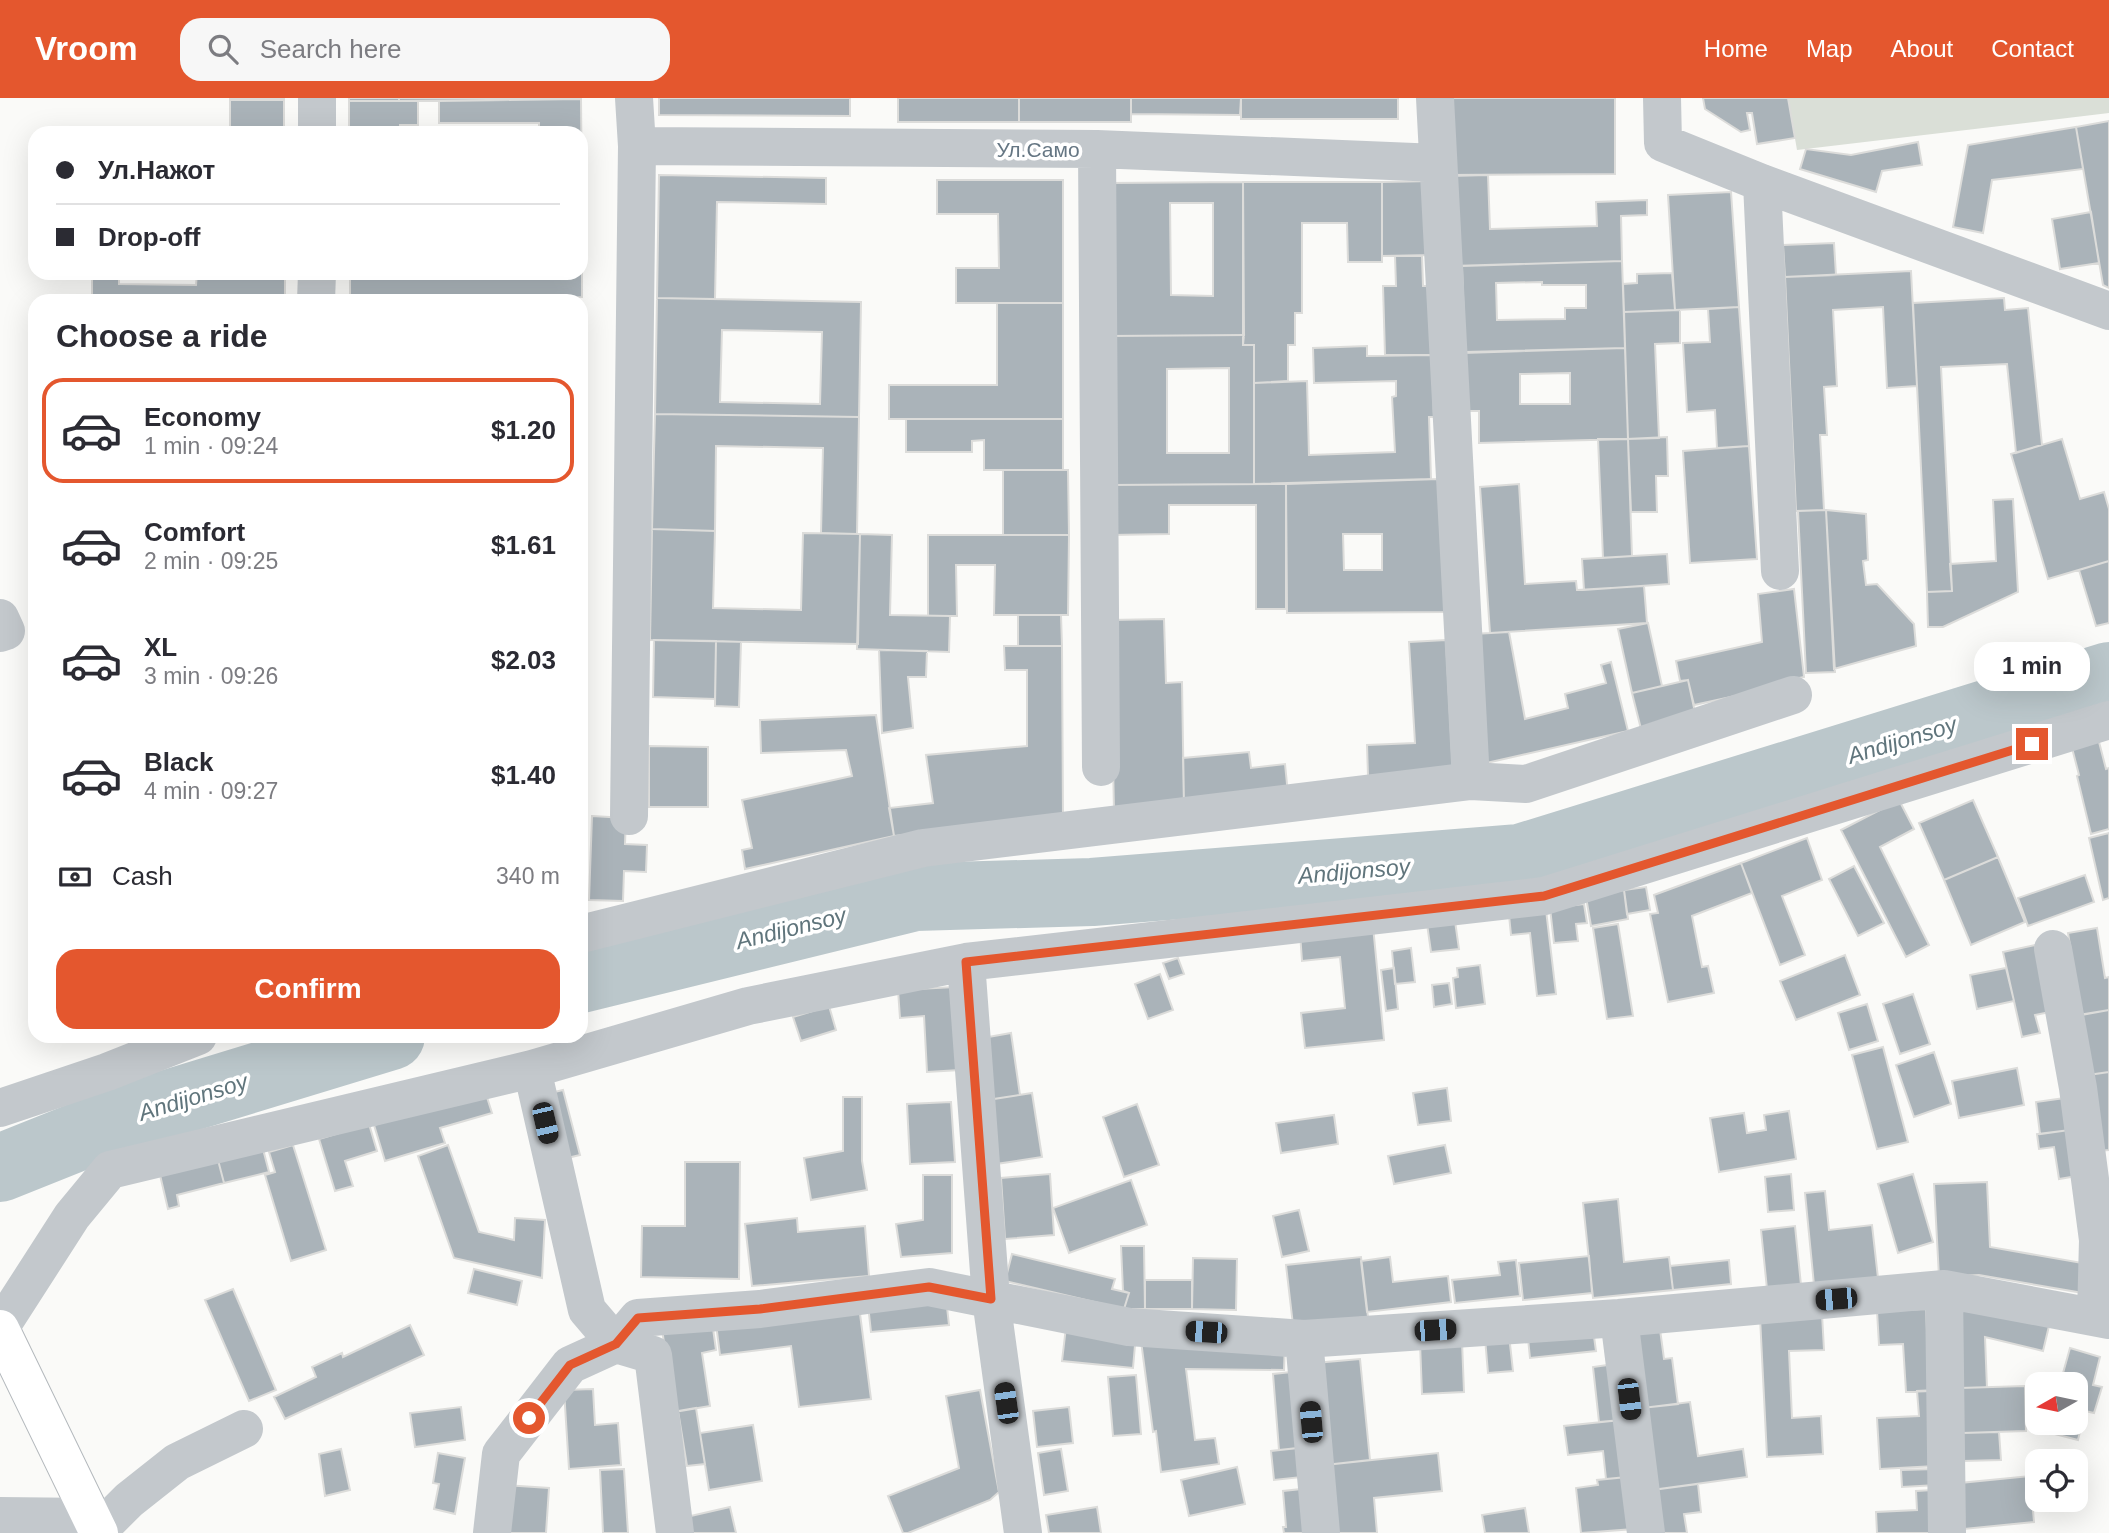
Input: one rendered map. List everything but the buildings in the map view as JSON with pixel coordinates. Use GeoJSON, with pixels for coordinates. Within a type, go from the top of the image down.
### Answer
{"type":"FeatureCollection","features":[{"type":"Feature","properties":{"kind":"highway"},"geometry":{"type":"LineString","coordinates":[[0,1328],[96,1527]]}},
{"type":"Feature","properties":{"kind":"street"},"geometry":{"type":"LineString","coordinates":[[317,98],[317,126]]}},
{"type":"Feature","properties":{"kind":"street"},"geometry":{"type":"LineString","coordinates":[[629,816],[637,146],[634,98]]}},
{"type":"Feature","properties":{"kind":"street"},"geometry":{"type":"LineString","coordinates":[[1435,98],[1471,781]]}},
{"type":"Feature","properties":{"kind":"street"},"geometry":{"type":"LineString","coordinates":[[1662,98],[1663,144],[2109,311]]}},
{"type":"Feature","properties":{"kind":"street","name":"Ул.Само"},"geometry":{"type":"LineString","coordinates":[[637,146],[1097,149],[1438,163]]}},
{"type":"Feature","properties":{"kind":"street"},"geometry":{"type":"LineString","coordinates":[[1097,149],[1101,767]]}},
{"type":"Feature","properties":{"kind":"street"},"geometry":{"type":"LineString","coordinates":[[1762,183],[1780,571]]}},
{"type":"Feature","properties":{"kind":"street"},"geometry":{"type":"LineString","coordinates":[[0,618],[6,631],[0,633]]}},
{"type":"Feature","properties":{"kind":"street"},"geometry":{"type":"LineString","coordinates":[[588,932],[923,848],[1471,781],[1526,784],[1793,695]]}},
{"type":"Feature","properties":{"kind":"street"},"geometry":{"type":"LineString","coordinates":[[0,1328],[72,1216],[110,1170],[532,1069],[748,1006],[966,962],[1544,896],[2109,720]]}},
{"type":"Feature","properties":{"kind":"street"},"geometry":{"type":"LineString","coordinates":[[492,1533],[501,1454],[570,1365],[616,1344],[638,1318],[760,1309],[929,1287],[1129,1327],[1304,1339],[1619,1318],[1944,1289],[2103,1318],[2098,1240],[2078,1088],[2053,949]]}},
{"type":"Feature","properties":{"kind":"street"},"geometry":{"type":"LineString","coordinates":[[966,962],[991,1299],[1023,1533]]}},
{"type":"Feature","properties":{"kind":"street"},"geometry":{"type":"LineString","coordinates":[[0,1108],[107,1072],[180,1043]]}},
{"type":"Feature","properties":{"kind":"street"},"geometry":{"type":"LineString","coordinates":[[532,1069],[587,1310],[616,1344],[653,1355],[675,1533]]}},
{"type":"Feature","properties":{"kind":"street"},"geometry":{"type":"LineString","coordinates":[[1944,1289],[1947,1533]]}},
{"type":"Feature","properties":{"kind":"street"},"geometry":{"type":"LineString","coordinates":[[1619,1318],[1646,1533]]}},
{"type":"Feature","properties":{"kind":"street"},"geometry":{"type":"LineString","coordinates":[[1304,1339],[1321,1533]]}},
{"type":"Feature","properties":{"kind":"street"},"geometry":{"type":"LineString","coordinates":[[0,1516],[96,1527],[177,1462],[244,1429]]}},
{"type":"Feature","properties":{"kind":"shaded area"},"geometry":{"type":"Polygon","coordinates":[[[1788,98],[2109,98],[2109,113],[1797,150],[1788,98]]]}},
{"type":"Feature","properties":{"kind":"waterway","name":"Andijonsoy"},"geometry":{"type":"LineString","coordinates":[[588,977],[915,897],[1092,892],[1520,858],[2109,676]]}},
{"type":"Feature","properties":{"kind":"waterway","name":"Andijonsoy"},"geometry":{"type":"LineString","coordinates":[[0,1168],[135,1114],[368,1043]]}},
{"type":"Feature","properties":{"kind":"route"},"geometry":{"type":"LineString","coordinates":[[529,1418],[570,1365],[616,1344],[638,1318],[760,1309],[929,1287],[991,1299],[966,962],[1544,896],[2032,744]]}}]}
